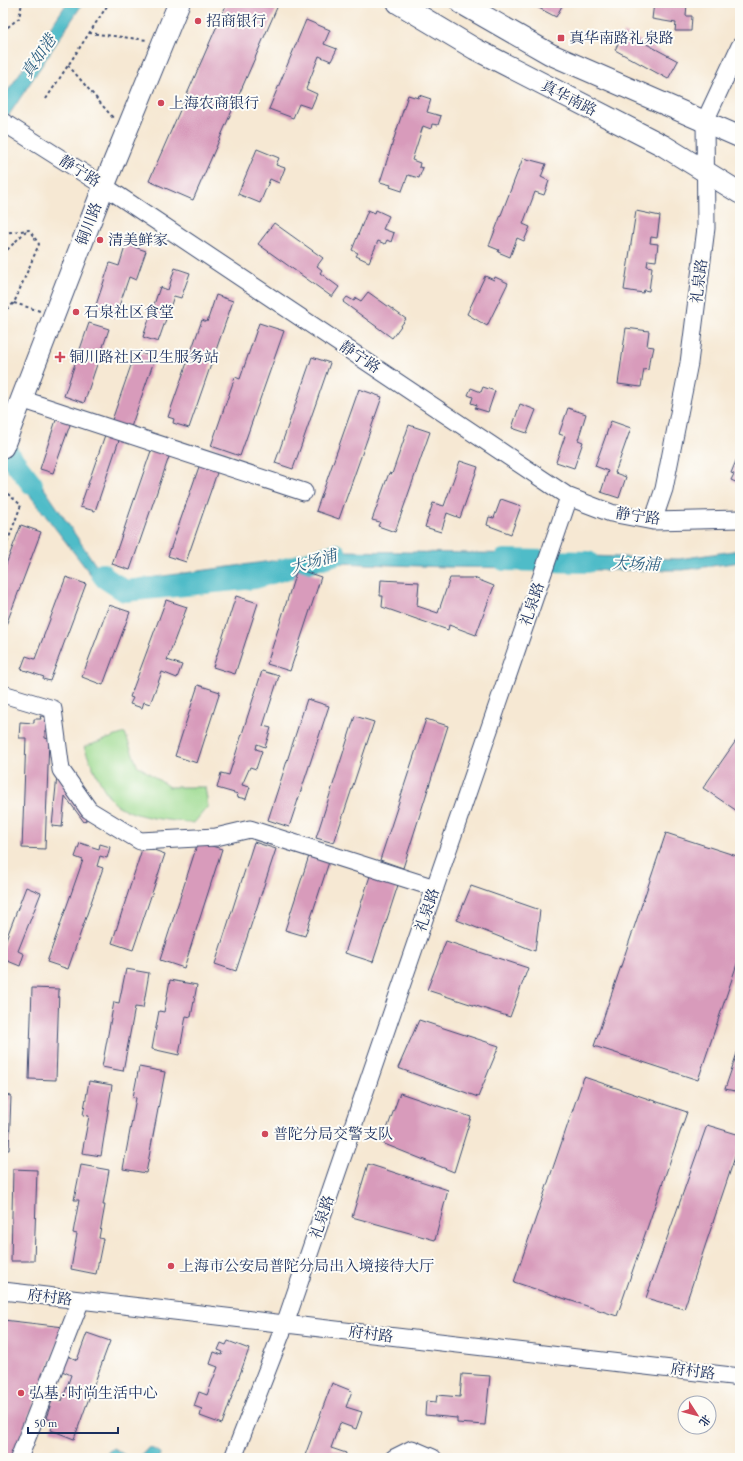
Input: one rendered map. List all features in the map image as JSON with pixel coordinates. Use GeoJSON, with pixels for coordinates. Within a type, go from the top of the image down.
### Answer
{"type":"FeatureCollection","features":[{"type":"Feature","properties":{"kind":"main road","name":"铜川路"},"geometry":{"type":"LineString","coordinates":[[5,441],[98,182],[117,124],[166,3]]}},
{"type":"Feature","properties":{"kind":"main road","name":"铜川路"},"geometry":{"type":"LineString","coordinates":[[3,414],[41,311],[179,3]]}},
{"type":"Feature","properties":{"kind":"main road","name":"真华南路"},"geometry":{"type":"LineString","coordinates":[[398,3],[475,49],[664,146],[740,193]]}},
{"type":"Feature","properties":{"kind":"main road","name":"真华南路"},"geometry":{"type":"LineString","coordinates":[[461,3],[550,54],[740,137]]}},
{"type":"Feature","properties":{"kind":"street","name":"礼泉路"},"geometry":{"type":"LineString","coordinates":[[653,520],[664,489],[689,363],[706,228],[707,173],[705,121],[740,46]]}},
{"type":"Feature","properties":{"kind":"street","name":"静宁路"},"geometry":{"type":"LineString","coordinates":[[3,123],[98,182],[569,497],[611,513],[653,520],[740,519]]}},
{"type":"Feature","properties":{"kind":"street"},"geometry":{"type":"LineString","coordinates":[[20,398],[304,492]]}},
{"type":"Feature","properties":{"kind":"street","name":"礼泉路"},"geometry":{"type":"LineString","coordinates":[[233,1458],[285,1324],[569,497]]}},
{"type":"Feature","properties":{"kind":"street"},"geometry":{"type":"LineString","coordinates":[[3,694],[53,709],[61,770],[89,810],[140,841],[216,837],[250,829],[435,888]]}},
{"type":"Feature","properties":{"kind":"street","name":"府村路"},"geometry":{"type":"LineString","coordinates":[[3,1291],[740,1376]]}},
{"type":"Feature","properties":{"kind":"street"},"geometry":{"type":"LineString","coordinates":[[19,1458],[82,1300]]}},
{"type":"Feature","properties":{"kind":"street"},"geometry":{"type":"LineString","coordinates":[[394,1458],[412,1449],[433,1458]]}},
{"type":"Feature","properties":{"kind":"path"},"geometry":{"type":"LineString","coordinates":[[3,31],[19,18],[22,3]]}},
{"type":"Feature","properties":{"kind":"path"},"geometry":{"type":"LineString","coordinates":[[46,99],[109,3]]}},
{"type":"Feature","properties":{"kind":"path"},"geometry":{"type":"LineString","coordinates":[[89,33],[151,40]]}},
{"type":"Feature","properties":{"kind":"path"},"geometry":{"type":"LineString","coordinates":[[68,65],[117,124]]}},
{"type":"Feature","properties":{"kind":"path"},"geometry":{"type":"LineString","coordinates":[[3,254],[27,230]]}},
{"type":"Feature","properties":{"kind":"path"},"geometry":{"type":"LineString","coordinates":[[3,233],[29,230],[39,244],[14,303],[3,312]]}},
{"type":"Feature","properties":{"kind":"path"},"geometry":{"type":"LineString","coordinates":[[14,303],[41,311]]}},
{"type":"Feature","properties":{"kind":"path"},"geometry":{"type":"LineString","coordinates":[[3,490],[21,505],[3,554]]}},
{"type":"Feature","properties":{"kind":"green space"},"geometry":{"type":"Polygon","coordinates":[[[125,733],[137,765],[169,787],[205,787],[208,806],[194,823],[144,816],[125,810],[112,801],[98,778],[84,747],[125,733]]]}},
{"type":"Feature","properties":{"kind":"water","name":"真如港"},"geometry":{"type":"Polygon","coordinates":[[[67,3],[83,3],[3,124],[3,98],[67,3]]]}},
{"type":"Feature","properties":{"kind":"water"},"geometry":{"type":"Polygon","coordinates":[[[16,452],[36,476],[101,573],[127,581],[344,551],[537,554],[532,568],[445,567],[309,562],[255,578],[125,591],[95,580],[25,489],[13,460],[16,452]]]}},
{"type":"Feature","properties":{"kind":"water"},"geometry":{"type":"Polygon","coordinates":[[[740,550],[740,562],[683,570],[555,570],[561,555],[679,559],[740,550]]]}},
{"type":"Feature","properties":{"kind":"water"},"geometry":{"type":"Polygon","coordinates":[[[149,1447],[161,1453],[158,1458],[139,1458],[149,1447]]]}},
{"type":"Feature","properties":{"kind":"water"},"geometry":{"type":"Polygon","coordinates":[[[113,1448],[130,1458],[113,1458],[106,1454],[113,1448]]]}},
{"type":"Feature","properties":{"kind":"building"},"geometry":{"type":"Polygon","coordinates":[[[227,3],[279,3],[193,200],[149,181],[227,3]]]}},
{"type":"Feature","properties":{"kind":"building"},"geometry":{"type":"Polygon","coordinates":[[[534,3],[563,4],[556,17],[533,5],[534,3]]]}},
{"type":"Feature","properties":{"kind":"building"},"geometry":{"type":"Polygon","coordinates":[[[654,3],[687,3],[686,16],[692,16],[691,31],[675,31],[676,23],[652,19],[654,3]]]}},
{"type":"Feature","properties":{"kind":"building"},"geometry":{"type":"Polygon","coordinates":[[[306,20],[330,30],[324,44],[337,49],[331,61],[319,56],[306,89],[317,94],[311,108],[299,104],[293,118],[269,109],[306,20]]]}},
{"type":"Feature","properties":{"kind":"building"},"geometry":{"type":"Polygon","coordinates":[[[624,32],[678,61],[668,79],[615,50],[624,32]]]}},
{"type":"Feature","properties":{"kind":"building"},"geometry":{"type":"Polygon","coordinates":[[[408,95],[418,98],[419,95],[431,99],[427,112],[441,116],[438,125],[432,124],[431,129],[423,126],[412,160],[420,163],[419,167],[423,168],[419,178],[408,175],[402,191],[390,187],[391,185],[380,182],[408,95]]]}},
{"type":"Feature","properties":{"kind":"building"},"geometry":{"type":"Polygon","coordinates":[[[257,149],[279,158],[276,165],[285,168],[279,183],[270,179],[260,203],[238,194],[257,149]]]}},
{"type":"Feature","properties":{"kind":"building"},"geometry":{"type":"Polygon","coordinates":[[[523,158],[546,164],[541,177],[549,181],[544,195],[535,192],[523,224],[530,227],[524,241],[517,238],[510,257],[489,246],[523,158]]]}},
{"type":"Feature","properties":{"kind":"building"},"geometry":{"type":"Polygon","coordinates":[[[368,210],[375,213],[376,210],[389,216],[383,229],[394,233],[391,242],[387,240],[385,244],[378,241],[369,262],[356,256],[358,253],[352,250],[368,210]]]}},
{"type":"Feature","properties":{"kind":"building"},"geometry":{"type":"Polygon","coordinates":[[[636,211],[660,216],[657,238],[651,237],[650,243],[658,244],[656,261],[648,260],[647,266],[652,267],[649,291],[644,290],[643,293],[624,290],[636,211]]]}},
{"type":"Feature","properties":{"kind":"building"},"geometry":{"type":"Polygon","coordinates":[[[274,223],[323,258],[317,266],[322,270],[320,273],[339,287],[332,297],[258,244],[274,223]]]}},
{"type":"Feature","properties":{"kind":"building"},"geometry":{"type":"Polygon","coordinates":[[[126,244],[146,251],[136,280],[129,277],[115,318],[94,311],[110,263],[119,266],[126,244]]]}},
{"type":"Feature","properties":{"kind":"building"},"geometry":{"type":"Polygon","coordinates":[[[175,268],[190,273],[181,298],[174,296],[158,342],[143,337],[160,287],[168,290],[175,268]]]}},
{"type":"Feature","properties":{"kind":"building"},"geometry":{"type":"Polygon","coordinates":[[[485,276],[494,280],[495,277],[508,283],[487,326],[467,314],[485,276]]]}},
{"type":"Feature","properties":{"kind":"building"},"geometry":{"type":"Polygon","coordinates":[[[368,292],[406,319],[392,338],[343,302],[347,297],[354,301],[356,298],[361,301],[368,292]]]}},
{"type":"Feature","properties":{"kind":"building"},"geometry":{"type":"Polygon","coordinates":[[[216,295],[233,301],[189,428],[173,423],[174,419],[168,417],[202,320],[207,322],[216,295]]]}},
{"type":"Feature","properties":{"kind":"building"},"geometry":{"type":"Polygon","coordinates":[[[89,323],[109,329],[84,403],[64,396],[89,323]]]}},
{"type":"Feature","properties":{"kind":"building"},"geometry":{"type":"Polygon","coordinates":[[[259,323],[284,331],[240,456],[211,446],[235,377],[240,379],[259,323]]]}},
{"type":"Feature","properties":{"kind":"building"},"geometry":{"type":"Polygon","coordinates":[[[626,328],[649,331],[647,346],[654,347],[652,356],[650,356],[648,370],[644,369],[641,387],[618,384],[626,328]]]}},
{"type":"Feature","properties":{"kind":"building"},"geometry":{"type":"Polygon","coordinates":[[[136,351],[155,358],[130,430],[111,423],[136,351]]]}},
{"type":"Feature","properties":{"kind":"building"},"geometry":{"type":"Polygon","coordinates":[[[312,357],[330,363],[293,469],[275,463],[312,357]]]}},
{"type":"Feature","properties":{"kind":"building"},"geometry":{"type":"Polygon","coordinates":[[[483,387],[495,391],[488,412],[475,408],[477,405],[471,403],[473,397],[468,395],[471,388],[481,392],[483,387]]]}},
{"type":"Feature","properties":{"kind":"building"},"geometry":{"type":"Polygon","coordinates":[[[359,389],[382,397],[339,519],[316,511],[359,389]]]}},
{"type":"Feature","properties":{"kind":"building"},"geometry":{"type":"Polygon","coordinates":[[[520,404],[536,410],[527,433],[512,428],[520,404]]]}},
{"type":"Feature","properties":{"kind":"building"},"geometry":{"type":"Polygon","coordinates":[[[568,408],[586,414],[578,440],[583,442],[574,468],[556,462],[565,436],[559,434],[568,408]]]}},
{"type":"Feature","properties":{"kind":"building"},"geometry":{"type":"Polygon","coordinates":[[[57,417],[71,422],[53,473],[40,469],[57,417]]]}},
{"type":"Feature","properties":{"kind":"building"},"geometry":{"type":"Polygon","coordinates":[[[611,421],[631,428],[615,473],[626,477],[619,498],[601,492],[608,471],[595,466],[611,421]]]}},
{"type":"Feature","properties":{"kind":"building"},"geometry":{"type":"Polygon","coordinates":[[[409,425],[430,432],[395,532],[378,526],[380,522],[372,520],[389,473],[392,474],[409,425]]]}},
{"type":"Feature","properties":{"kind":"building"},"geometry":{"type":"Polygon","coordinates":[[[105,435],[119,440],[95,511],[80,507],[105,435]]]}},
{"type":"Feature","properties":{"kind":"building"},"geometry":{"type":"Polygon","coordinates":[[[152,448],[170,454],[130,570],[112,564],[152,448]]]}},
{"type":"Feature","properties":{"kind":"building"},"geometry":{"type":"Polygon","coordinates":[[[740,451],[740,484],[731,480],[734,474],[731,473],[740,451]]]}},
{"type":"Feature","properties":{"kind":"building"},"geometry":{"type":"Polygon","coordinates":[[[201,461],[219,467],[186,562],[168,556],[201,461]]]}},
{"type":"Feature","properties":{"kind":"building"},"geometry":{"type":"Polygon","coordinates":[[[460,461],[478,467],[460,518],[447,513],[441,532],[425,527],[433,503],[444,506],[460,461]]]}},
{"type":"Feature","properties":{"kind":"building"},"geometry":{"type":"Polygon","coordinates":[[[501,499],[521,506],[511,534],[487,525],[489,517],[494,518],[501,499]]]}},
{"type":"Feature","properties":{"kind":"building"},"geometry":{"type":"Polygon","coordinates":[[[21,525],[41,532],[3,633],[3,572],[21,525]]]}},
{"type":"Feature","properties":{"kind":"building"},"geometry":{"type":"Polygon","coordinates":[[[297,569],[321,577],[290,671],[267,664],[297,569]]]}},
{"type":"Feature","properties":{"kind":"building"},"geometry":{"type":"Polygon","coordinates":[[[66,577],[86,584],[50,681],[43,679],[44,677],[21,669],[26,656],[35,659],[66,577]]]}},
{"type":"Feature","properties":{"kind":"building"},"geometry":{"type":"Polygon","coordinates":[[[450,578],[474,578],[494,586],[476,635],[449,625],[448,630],[382,607],[383,596],[380,596],[381,580],[419,582],[417,606],[438,613],[450,578]]]}},
{"type":"Feature","properties":{"kind":"building"},"geometry":{"type":"Polygon","coordinates":[[[236,596],[258,603],[235,674],[213,667],[236,596]]]}},
{"type":"Feature","properties":{"kind":"building"},"geometry":{"type":"Polygon","coordinates":[[[166,600],[187,607],[167,660],[182,665],[177,678],[162,672],[150,704],[144,702],[142,708],[130,704],[133,698],[130,697],[166,600]]]}},
{"type":"Feature","properties":{"kind":"building"},"geometry":{"type":"Polygon","coordinates":[[[109,605],[130,612],[103,685],[82,677],[109,605]]]}},
{"type":"Feature","properties":{"kind":"building"},"geometry":{"type":"Polygon","coordinates":[[[262,671],[279,676],[263,726],[271,728],[265,747],[257,744],[256,749],[262,751],[256,769],[250,767],[242,785],[250,787],[246,799],[237,797],[238,794],[217,788],[221,773],[229,775],[262,671]]]}},
{"type":"Feature","properties":{"kind":"building"},"geometry":{"type":"Polygon","coordinates":[[[198,685],[220,692],[197,763],[175,756],[198,685]]]}},
{"type":"Feature","properties":{"kind":"building"},"geometry":{"type":"Polygon","coordinates":[[[307,699],[329,706],[289,827],[268,820],[307,699]]]}},
{"type":"Feature","properties":{"kind":"building"},"geometry":{"type":"Polygon","coordinates":[[[40,716],[50,717],[49,731],[45,731],[45,738],[49,739],[45,849],[22,848],[26,738],[19,738],[20,722],[34,723],[34,719],[41,719],[40,716]]]}},
{"type":"Feature","properties":{"kind":"building"},"geometry":{"type":"Polygon","coordinates":[[[355,716],[374,722],[334,843],[316,838],[355,716]]]}},
{"type":"Feature","properties":{"kind":"building"},"geometry":{"type":"Polygon","coordinates":[[[426,719],[448,726],[403,868],[380,860],[426,719]]]}},
{"type":"Feature","properties":{"kind":"building"},"geometry":{"type":"Polygon","coordinates":[[[740,735],[740,813],[703,788],[740,735]]]}},
{"type":"Feature","properties":{"kind":"building"},"geometry":{"type":"Polygon","coordinates":[[[57,776],[92,815],[84,822],[65,796],[62,827],[52,826],[57,776]]]}},
{"type":"Feature","properties":{"kind":"building"},"geometry":{"type":"Polygon","coordinates":[[[666,833],[740,857],[740,955],[698,1080],[594,1046],[666,833]]]}},
{"type":"Feature","properties":{"kind":"building"},"geometry":{"type":"Polygon","coordinates":[[[198,842],[222,849],[184,968],[160,960],[198,842]]]}},
{"type":"Feature","properties":{"kind":"building"},"geometry":{"type":"Polygon","coordinates":[[[254,842],[276,849],[236,971],[215,964],[254,842]]]}},
{"type":"Feature","properties":{"kind":"building"},"geometry":{"type":"Polygon","coordinates":[[[80,843],[99,849],[100,844],[110,847],[107,858],[100,856],[97,866],[103,868],[68,969],[47,962],[83,860],[75,857],[80,843]]]}},
{"type":"Feature","properties":{"kind":"building"},"geometry":{"type":"Polygon","coordinates":[[[143,846],[165,854],[133,950],[112,943],[143,846]]]}},
{"type":"Feature","properties":{"kind":"building"},"geometry":{"type":"Polygon","coordinates":[[[309,856],[329,862],[305,936],[285,930],[309,856]]]}},
{"type":"Feature","properties":{"kind":"building"},"geometry":{"type":"Polygon","coordinates":[[[371,873],[399,882],[373,962],[345,953],[371,873]]]}},
{"type":"Feature","properties":{"kind":"building"},"geometry":{"type":"Polygon","coordinates":[[[471,886],[540,910],[535,951],[457,920],[471,886]]]}},
{"type":"Feature","properties":{"kind":"building"},"geometry":{"type":"Polygon","coordinates":[[[26,887],[41,893],[18,951],[24,954],[20,966],[3,959],[3,947],[26,887]]]}},
{"type":"Feature","properties":{"kind":"building"},"geometry":{"type":"Polygon","coordinates":[[[446,941],[528,968],[510,1017],[427,990],[446,941]]]}},
{"type":"Feature","properties":{"kind":"building"},"geometry":{"type":"Polygon","coordinates":[[[126,969],[149,973],[143,1008],[135,1007],[123,1071],[102,1067],[114,1002],[119,1003],[126,969]]]}},
{"type":"Feature","properties":{"kind":"building"},"geometry":{"type":"Polygon","coordinates":[[[170,980],[197,985],[191,1017],[186,1016],[179,1055],[152,1049],[159,1011],[164,1012],[170,980]]]}},
{"type":"Feature","properties":{"kind":"building"},"geometry":{"type":"Polygon","coordinates":[[[32,988],[59,989],[56,1080],[29,1079],[32,988]]]}},
{"type":"Feature","properties":{"kind":"building"},"geometry":{"type":"Polygon","coordinates":[[[419,1020],[499,1046],[478,1097],[398,1068],[419,1020]]]}},
{"type":"Feature","properties":{"kind":"building"},"geometry":{"type":"Polygon","coordinates":[[[740,1044],[740,1092],[725,1089],[740,1044]]]}},
{"type":"Feature","properties":{"kind":"building"},"geometry":{"type":"Polygon","coordinates":[[[139,1067],[165,1072],[146,1173],[123,1169],[136,1098],[133,1097],[139,1067]]]}},
{"type":"Feature","properties":{"kind":"building"},"geometry":{"type":"Polygon","coordinates":[[[584,1077],[687,1112],[617,1316],[514,1282],[584,1077]]]}},
{"type":"Feature","properties":{"kind":"building"},"geometry":{"type":"Polygon","coordinates":[[[89,1081],[112,1085],[101,1156],[82,1153],[89,1116],[83,1115],[89,1081]]]}},
{"type":"Feature","properties":{"kind":"building"},"geometry":{"type":"Polygon","coordinates":[[[400,1093],[471,1117],[454,1172],[382,1143],[400,1093]]]}},
{"type":"Feature","properties":{"kind":"building"},"geometry":{"type":"Polygon","coordinates":[[[3,1095],[11,1096],[9,1150],[3,1150],[3,1095]]]}},
{"type":"Feature","properties":{"kind":"building"},"geometry":{"type":"Polygon","coordinates":[[[707,1125],[740,1135],[740,1142],[684,1309],[646,1298],[707,1125]]]}},
{"type":"Feature","properties":{"kind":"building"},"geometry":{"type":"Polygon","coordinates":[[[368,1164],[448,1190],[435,1240],[352,1217],[368,1164]]]}},
{"type":"Feature","properties":{"kind":"building"},"geometry":{"type":"Polygon","coordinates":[[[81,1165],[109,1170],[99,1238],[103,1239],[96,1274],[71,1269],[77,1234],[73,1233],[79,1200],[74,1200],[81,1165]]]}},
{"type":"Feature","properties":{"kind":"building"},"geometry":{"type":"Polygon","coordinates":[[[13,1169],[37,1170],[34,1261],[11,1261],[13,1169]]]}},
{"type":"Feature","properties":{"kind":"building","name":"弘基 · 时尚生活中心"},"geometry":{"type":"Polygon","coordinates":[[[3,1320],[64,1327],[13,1458],[3,1458],[3,1320]]]}},
{"type":"Feature","properties":{"kind":"building"},"geometry":{"type":"Polygon","coordinates":[[[87,1333],[110,1341],[74,1439],[51,1430],[54,1421],[46,1418],[53,1398],[62,1401],[71,1375],[62,1371],[68,1356],[77,1360],[87,1333]]]}},
{"type":"Feature","properties":{"kind":"building"},"geometry":{"type":"Polygon","coordinates":[[[228,1341],[249,1349],[222,1424],[200,1416],[202,1409],[194,1406],[199,1392],[207,1395],[218,1367],[210,1364],[214,1352],[222,1355],[223,1352],[218,1350],[221,1343],[226,1345],[228,1341]]]}},
{"type":"Feature","properties":{"kind":"building"},"geometry":{"type":"Polygon","coordinates":[[[462,1374],[490,1376],[485,1425],[457,1423],[457,1418],[425,1415],[426,1401],[436,1402],[437,1395],[460,1397],[462,1374]]]}},
{"type":"Feature","properties":{"kind":"building"},"geometry":{"type":"Polygon","coordinates":[[[332,1383],[352,1391],[346,1407],[362,1412],[356,1429],[340,1423],[331,1448],[346,1453],[345,1458],[304,1458],[332,1383]]]}},
{"type":"Feature","properties":{"kind":"waterway","name":"大场浦"},"geometry":{"type":"LineString","coordinates":[[3,447],[32,484]]}},
{"type":"Feature","properties":{"kind":"waterway","name":"大场浦"},"geometry":{"type":"LineString","coordinates":[[102,574],[105,578],[125,591],[255,578],[336,554]]}},
{"type":"Feature","properties":{"kind":"waterway","name":"大场浦"},"geometry":{"type":"LineString","coordinates":[[504,560],[588,562]]}},
{"type":"Feature","properties":{"kind":"place","name":"招商银行"},"geometry":{"type":"Point","coordinates":[198,21]}},
{"type":"Feature","properties":{"kind":"place","name":"真华南路礼泉路"},"geometry":{"type":"Point","coordinates":[561,38]}},
{"type":"Feature","properties":{"kind":"place","name":"上海农商银行"},"geometry":{"type":"Point","coordinates":[161,103]}},
{"type":"Feature","properties":{"kind":"place","name":"清美鲜家"},"geometry":{"type":"Point","coordinates":[100,240]}},
{"type":"Feature","properties":{"kind":"place","name":"石泉社区食堂"},"geometry":{"type":"Point","coordinates":[76,312]}},
{"type":"Feature","properties":{"kind":"place","name":"铜川路社区卫生服务站"},"geometry":{"type":"Point","coordinates":[60,357]}},
{"type":"Feature","properties":{"kind":"place","name":"普陀分局交警支队"},"geometry":{"type":"Point","coordinates":[265,1134]}},
{"type":"Feature","properties":{"kind":"place","name":"上海市公安局普陀分局出入境接待大厅"},"geometry":{"type":"Point","coordinates":[171,1266]}},
{"type":"Feature","properties":{"kind":"place","name":"弘基 · 时尚生活中心"},"geometry":{"type":"Point","coordinates":[21,1393]}}]}
